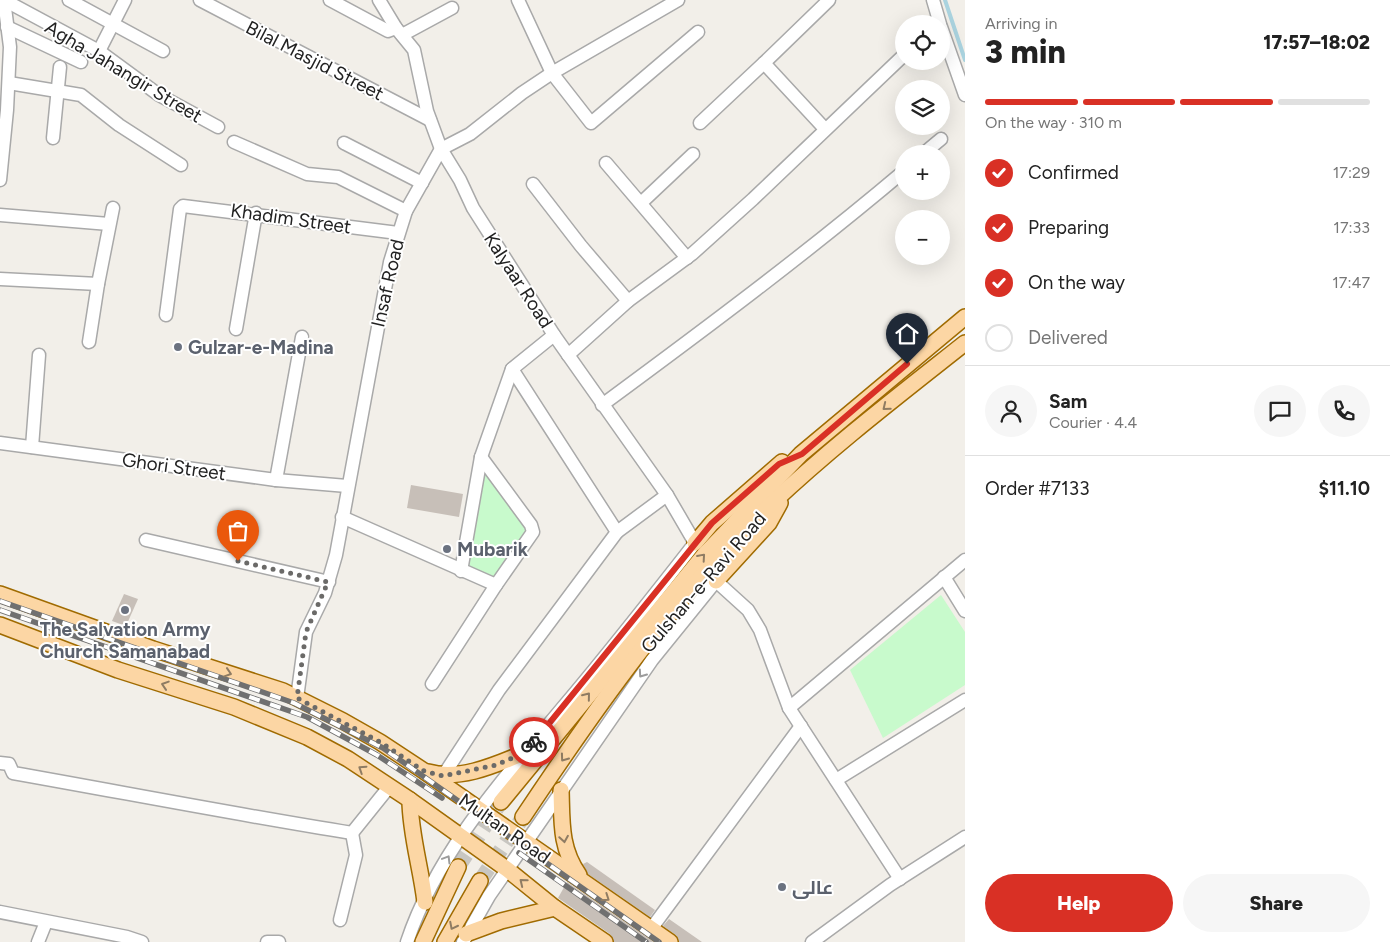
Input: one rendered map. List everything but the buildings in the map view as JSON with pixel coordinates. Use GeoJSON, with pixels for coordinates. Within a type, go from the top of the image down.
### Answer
{"type":"FeatureCollection","features":[{"type":"Feature","properties":{"kind":"main road","name":"Gulshan-e-Ravi Road"},"geometry":{"type":"LineString","coordinates":[[501,802],[704,555],[802,454],[965,317]]}},
{"type":"Feature","properties":{"kind":"main road"},"geometry":{"type":"LineString","coordinates":[[936,341],[947,357]]}},
{"type":"Feature","properties":{"kind":"main road","name":"Gulshan-e-Ravi Road"},"geometry":{"type":"LineString","coordinates":[[524,817],[634,660],[713,564],[785,492],[965,344]]}},
{"type":"Feature","properties":{"kind":"main road"},"geometry":{"type":"LineString","coordinates":[[695,543],[712,523],[779,464],[802,454]]}},
{"type":"Feature","properties":{"kind":"main road"},"geometry":{"type":"LineString","coordinates":[[716,581],[769,523],[785,492]]}},
{"type":"Feature","properties":{"kind":"main road","name":"Multan Road"},"geometry":{"type":"LineString","coordinates":[[0,594],[297,698],[380,742],[670,942]]}},
{"type":"Feature","properties":{"kind":"main road","name":"Multan Road"},"geometry":{"type":"LineString","coordinates":[[0,625],[118,670],[273,722],[329,748],[410,800],[508,870],[555,908],[605,942]]}},
{"type":"Feature","properties":{"kind":"main road"},"geometry":{"type":"LineString","coordinates":[[424,771],[443,776],[478,770],[524,753]]}},
{"type":"Feature","properties":{"kind":"main road"},"geometry":{"type":"LineString","coordinates":[[561,790],[563,838],[568,860],[584,883]]}},
{"type":"Feature","properties":{"kind":"main road"},"geometry":{"type":"LineString","coordinates":[[410,800],[410,820],[417,845],[425,902]]}},
{"type":"Feature","properties":{"kind":"main road"},"geometry":{"type":"LineString","coordinates":[[423,942],[458,867]]}},
{"type":"Feature","properties":{"kind":"main road"},"geometry":{"type":"LineString","coordinates":[[445,942],[480,881]]}},
{"type":"Feature","properties":{"kind":"main road"},"geometry":{"type":"LineString","coordinates":[[465,938],[501,921],[555,908]]}},
{"type":"Feature","properties":{"kind":"street"},"geometry":{"type":"LineString","coordinates":[[0,180],[4,106],[9,83],[5,63],[7,26],[4,0]]}},
{"type":"Feature","properties":{"kind":"street","name":"Agha Jahangir Street"},"geometry":{"type":"LineString","coordinates":[[4,0],[99,51],[159,95],[218,127]]}},
{"type":"Feature","properties":{"kind":"street"},"geometry":{"type":"LineString","coordinates":[[69,0],[163,51]]}},
{"type":"Feature","properties":{"kind":"street"},"geometry":{"type":"LineString","coordinates":[[99,51],[125,0]]}},
{"type":"Feature","properties":{"kind":"street","name":"Bilal Masjid Street"},"geometry":{"type":"LineString","coordinates":[[200,0],[430,120]]}},
{"type":"Feature","properties":{"kind":"street"},"geometry":{"type":"LineString","coordinates":[[330,0],[388,31],[399,32],[452,8]]}},
{"type":"Feature","properties":{"kind":"street","name":"Kalyaar Road"},"geometry":{"type":"LineString","coordinates":[[379,0],[399,32],[414,50],[430,120],[442,149],[473,208],[554,335],[667,495],[695,543]]}},
{"type":"Feature","properties":{"kind":"street"},"geometry":{"type":"LineString","coordinates":[[518,0],[552,73],[591,123],[698,32]]}},
{"type":"Feature","properties":{"kind":"street"},"geometry":{"type":"LineString","coordinates":[[442,149],[470,134],[522,92],[552,73],[678,0]]}},
{"type":"Feature","properties":{"kind":"street"},"geometry":{"type":"LineString","coordinates":[[700,123],[829,0]]}},
{"type":"Feature","properties":{"kind":"street"},"geometry":{"type":"LineString","coordinates":[[934,0],[938,15]]}},
{"type":"Feature","properties":{"kind":"street"},"geometry":{"type":"LineString","coordinates":[[7,26],[81,62]]}},
{"type":"Feature","properties":{"kind":"street"},"geometry":{"type":"LineString","coordinates":[[950,52],[965,95]]}},
{"type":"Feature","properties":{"kind":"street"},"geometry":{"type":"LineString","coordinates":[[764,63],[825,129]]}},
{"type":"Feature","properties":{"kind":"street"},"geometry":{"type":"LineString","coordinates":[[568,355],[628,301],[687,258],[753,199],[895,63]]}},
{"type":"Feature","properties":{"kind":"street"},"geometry":{"type":"LineString","coordinates":[[53,138],[60,67]]}},
{"type":"Feature","properties":{"kind":"street"},"geometry":{"type":"LineString","coordinates":[[9,83],[80,95],[119,125],[181,165]]}},
{"type":"Feature","properties":{"kind":"street"},"geometry":{"type":"LineString","coordinates":[[934,145],[941,139]]}},
{"type":"Feature","properties":{"kind":"street"},"geometry":{"type":"LineString","coordinates":[[234,142],[307,174],[338,177],[406,211]]}},
{"type":"Feature","properties":{"kind":"street"},"geometry":{"type":"LineString","coordinates":[[344,143],[422,183]]}},
{"type":"Feature","properties":{"kind":"street","name":"Insaf Road"},"geometry":{"type":"LineString","coordinates":[[297,698],[306,632],[328,582],[336,555],[347,486],[364,414],[388,271],[398,233],[406,211],[442,149]]}},
{"type":"Feature","properties":{"kind":"street"},"geometry":{"type":"LineString","coordinates":[[641,203],[693,154]]}},
{"type":"Feature","properties":{"kind":"street"},"geometry":{"type":"LineString","coordinates":[[606,163],[687,258]]}},
{"type":"Feature","properties":{"kind":"street"},"geometry":{"type":"LineString","coordinates":[[602,405],[756,290],[837,227],[895,178]]}},
{"type":"Feature","properties":{"kind":"street"},"geometry":{"type":"LineString","coordinates":[[533,184],[581,246],[628,301]]}},
{"type":"Feature","properties":{"kind":"street","name":"Khadim Street"},"geometry":{"type":"LineString","coordinates":[[166,316],[180,209],[183,206],[256,213],[398,233]]}},
{"type":"Feature","properties":{"kind":"street"},"geometry":{"type":"LineString","coordinates":[[89,342],[109,224],[114,208]]}},
{"type":"Feature","properties":{"kind":"street"},"geometry":{"type":"LineString","coordinates":[[236,329],[256,213]]}},
{"type":"Feature","properties":{"kind":"street"},"geometry":{"type":"LineString","coordinates":[[0,215],[109,224]]}},
{"type":"Feature","properties":{"kind":"street"},"geometry":{"type":"LineString","coordinates":[[0,279],[98,284]]}},
{"type":"Feature","properties":{"kind":"street"},"geometry":{"type":"LineString","coordinates":[[460,571],[481,457],[512,369],[554,335]]}},
{"type":"Feature","properties":{"kind":"street"},"geometry":{"type":"LineString","coordinates":[[276,480],[302,338]]}},
{"type":"Feature","properties":{"kind":"street"},"geometry":{"type":"LineString","coordinates":[[32,447],[39,355]]}},
{"type":"Feature","properties":{"kind":"street"},"geometry":{"type":"LineString","coordinates":[[512,369],[617,532]]}},
{"type":"Feature","properties":{"kind":"street","name":"Ghori Street"},"geometry":{"type":"LineString","coordinates":[[0,443],[276,480],[347,486]]}},
{"type":"Feature","properties":{"kind":"street"},"geometry":{"type":"LineString","coordinates":[[432,684],[496,585],[534,532],[531,525],[481,457]]}},
{"type":"Feature","properties":{"kind":"street"},"geometry":{"type":"LineString","coordinates":[[443,776],[499,690],[617,532],[667,495]]}},
{"type":"Feature","properties":{"kind":"street"},"geometry":{"type":"LineString","coordinates":[[342,517],[460,571],[496,585]]}},
{"type":"Feature","properties":{"kind":"street"},"geometry":{"type":"LineString","coordinates":[[146,540],[328,582]]}},
{"type":"Feature","properties":{"kind":"street"},"geometry":{"type":"LineString","coordinates":[[407,942],[413,923],[461,836],[524,753],[695,543]]}},
{"type":"Feature","properties":{"kind":"street"},"geometry":{"type":"LineString","coordinates":[[789,708],[965,560]]}},
{"type":"Feature","properties":{"kind":"street"},"geometry":{"type":"LineString","coordinates":[[944,577],[965,611]]}},
{"type":"Feature","properties":{"kind":"street"},"geometry":{"type":"LineString","coordinates":[[465,938],[561,790],[652,660],[716,581],[748,610],[760,630],[789,708],[900,879]]}},
{"type":"Feature","properties":{"kind":"street"},"geometry":{"type":"LineString","coordinates":[[836,780],[965,700]]}},
{"type":"Feature","properties":{"kind":"street"},"geometry":{"type":"LineString","coordinates":[[651,929],[801,726]]}},
{"type":"Feature","properties":{"kind":"street"},"geometry":{"type":"LineString","coordinates":[[0,763],[9,764],[13,773],[158,798],[242,816],[352,833]]}},
{"type":"Feature","properties":{"kind":"street"},"geometry":{"type":"LineString","coordinates":[[340,920],[356,855],[352,833],[389,787]]}},
{"type":"Feature","properties":{"kind":"street"},"geometry":{"type":"LineString","coordinates":[[812,942],[900,879],[965,837]]}},
{"type":"Feature","properties":{"kind":"street"},"geometry":{"type":"LineString","coordinates":[[0,912],[127,937],[142,942]]}},
{"type":"Feature","properties":{"kind":"street"},"geometry":{"type":"LineString","coordinates":[[38,942],[46,922]]}},
{"type":"Feature","properties":{"kind":"street"},"geometry":{"type":"LineString","coordinates":[[267,942],[279,942]]}},
{"type":"Feature","properties":{"kind":"green space"},"geometry":{"type":"Polygon","coordinates":[[[481,457],[531,525],[496,585],[461,568],[481,457]]]}},
{"type":"Feature","properties":{"kind":"green space"},"geometry":{"type":"Polygon","coordinates":[[[941,595],[965,632],[965,685],[883,738],[850,670],[941,595]]]}},
{"type":"Feature","properties":{"kind":"waterway"},"geometry":{"type":"LineString","coordinates":[[945,0],[965,60]]}},
{"type":"Feature","properties":{"kind":"tunnel"},"geometry":{"type":"LineString","coordinates":[[458,867],[501,802]]}},
{"type":"Feature","properties":{"kind":"tunnel"},"geometry":{"type":"LineString","coordinates":[[480,881],[523,817]]}},
{"type":"Feature","properties":{"kind":"railway"},"geometry":{"type":"LineString","coordinates":[[0,601],[294,703],[383,748],[659,942]]}},
{"type":"Feature","properties":{"kind":"railway"},"geometry":{"type":"LineString","coordinates":[[0,610],[307,717],[377,755],[442,798]]}},
{"type":"Feature","properties":{"kind":"railway"},"geometry":{"type":"LineString","coordinates":[[519,853],[646,942]]}},
{"type":"Feature","properties":{"kind":"way so far"},"geometry":{"type":"LineString","coordinates":[[238,561],[328,582],[326,592],[306,632],[297,698],[380,742],[424,771],[443,776],[496,765],[524,753],[534,742]]}},
{"type":"Feature","properties":{"kind":"place","name":"Gulzar-e-Madina"},"geometry":{"type":"Point","coordinates":[178,347]}},
{"type":"Feature","properties":{"kind":"place","name":"Mubarik"},"geometry":{"type":"Point","coordinates":[447,549]}},
{"type":"Feature","properties":{"kind":"place","name":"The Salvation Army Church Samanabad"},"geometry":{"type":"Point","coordinates":[125,610]}},
{"type":"Feature","properties":{"kind":"place","name":"عالی"},"geometry":{"type":"Point","coordinates":[782,887]}},
{"type":"Feature","properties":{"kind":"route"},"geometry":{"type":"LineString","coordinates":[[534,742],[712,523],[779,464],[802,454],[907,364]]}}]}
